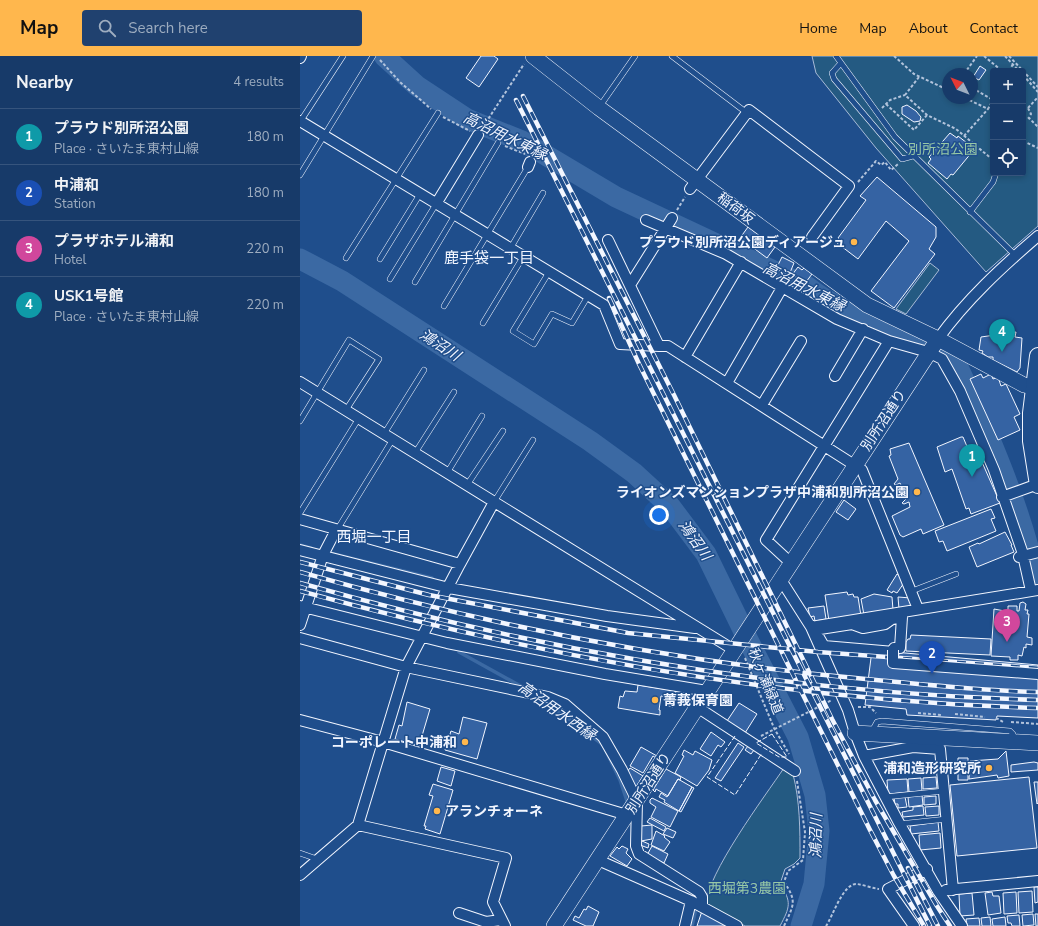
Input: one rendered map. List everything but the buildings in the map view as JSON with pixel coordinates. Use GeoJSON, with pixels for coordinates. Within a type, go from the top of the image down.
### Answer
{"type":"FeatureCollection","features":[{"type":"Feature","properties":{"kind":"main road"},"geometry":{"type":"LineString","coordinates":[[1038,356],[1036,387],[1030,413],[1038,485]]}},
{"type":"Feature","properties":{"kind":"street","name":"稲荷坂"},"geometry":{"type":"LineString","coordinates":[[529,59],[599,108],[694,184],[866,305],[933,346],[1024,385],[1036,387]]}},
{"type":"Feature","properties":{"kind":"street"},"geometry":{"type":"LineString","coordinates":[[694,184],[749,110],[849,186],[812,237]]}},
{"type":"Feature","properties":{"kind":"street"},"geometry":{"type":"LineString","coordinates":[[300,122],[604,306],[620,344],[668,346],[855,464],[862,470],[918,609]]}},
{"type":"Feature","properties":{"kind":"street"},"geometry":{"type":"LineString","coordinates":[[436,204],[478,135]]}},
{"type":"Feature","properties":{"kind":"street"},"geometry":{"type":"LineString","coordinates":[[646,220],[668,224],[726,254],[837,319],[889,341],[933,346],[946,364],[994,470],[1029,554],[1035,590],[811,627]]}},
{"type":"Feature","properties":{"kind":"street"},"geometry":{"type":"LineString","coordinates":[[630,285],[668,224]]}},
{"type":"Feature","properties":{"kind":"street","name":"別所沼通り"},"geometry":{"type":"LineString","coordinates":[[554,926],[631,810],[707,691],[792,564],[855,464],[933,346],[953,318],[1038,236]]}},
{"type":"Feature","properties":{"kind":"street"},"geometry":{"type":"LineString","coordinates":[[608,240],[660,346]]}},
{"type":"Feature","properties":{"kind":"street"},"geometry":{"type":"LineString","coordinates":[[685,357],[741,262]]}},
{"type":"Feature","properties":{"kind":"street"},"geometry":{"type":"LineString","coordinates":[[727,383],[783,286]]}},
{"type":"Feature","properties":{"kind":"street"},"geometry":{"type":"LineString","coordinates":[[835,376],[862,329]]}},
{"type":"Feature","properties":{"kind":"street"},"geometry":{"type":"LineString","coordinates":[[762,405],[801,341]]}},
{"type":"Feature","properties":{"kind":"street"},"geometry":{"type":"LineString","coordinates":[[792,564],[766,540],[889,341]]}},
{"type":"Feature","properties":{"kind":"street"},"geometry":{"type":"LineString","coordinates":[[300,382],[698,628],[738,644]]}},
{"type":"Feature","properties":{"kind":"street"},"geometry":{"type":"LineString","coordinates":[[1004,495],[1038,485]]}},
{"type":"Feature","properties":{"kind":"street"},"geometry":{"type":"LineString","coordinates":[[300,875],[358,825],[406,667],[494,502]]}},
{"type":"Feature","properties":{"kind":"street"},"geometry":{"type":"LineString","coordinates":[[300,519],[460,564]]}},
{"type":"Feature","properties":{"kind":"street"},"geometry":{"type":"LineString","coordinates":[[300,625],[303,607],[322,556],[336,530]]}},
{"type":"Feature","properties":{"kind":"street"},"geometry":{"type":"LineString","coordinates":[[300,550],[449,588],[607,616],[698,628]]}},
{"type":"Feature","properties":{"kind":"street"},"geometry":{"type":"LineString","coordinates":[[781,580],[811,627],[848,710],[864,756],[899,824],[927,869],[938,891],[962,926]]}},
{"type":"Feature","properties":{"kind":"street"},"geometry":{"type":"LineString","coordinates":[[303,607],[447,643],[612,675],[707,691]]}},
{"type":"Feature","properties":{"kind":"street"},"geometry":{"type":"LineString","coordinates":[[902,617],[900,648],[894,648],[894,652],[824,646],[817,634],[820,629],[852,624],[863,628],[885,624],[892,619],[902,617]]}},
{"type":"Feature","properties":{"kind":"street"},"geometry":{"type":"LineString","coordinates":[[300,638],[406,667],[548,697],[565,704],[603,736],[622,770],[631,810],[636,846],[639,854],[699,892],[702,897],[685,926]]}},
{"type":"Feature","properties":{"kind":"street"},"geometry":{"type":"LineString","coordinates":[[893,650],[893,663],[1038,674]]}},
{"type":"Feature","properties":{"kind":"street"},"geometry":{"type":"LineString","coordinates":[[697,707],[795,771]]}},
{"type":"Feature","properties":{"kind":"street"},"geometry":{"type":"LineString","coordinates":[[300,720],[631,810]]}},
{"type":"Feature","properties":{"kind":"street"},"geometry":{"type":"LineString","coordinates":[[855,733],[870,734],[930,731],[1015,742],[1038,743]]}},
{"type":"Feature","properties":{"kind":"street"},"geometry":{"type":"LineString","coordinates":[[864,756],[913,747],[940,749],[953,890]]}},
{"type":"Feature","properties":{"kind":"street"},"geometry":{"type":"LineString","coordinates":[[358,825],[506,858],[493,902],[503,923],[486,922],[459,913]]}},
{"type":"Feature","properties":{"kind":"street"},"geometry":{"type":"LineString","coordinates":[[598,860],[697,904],[737,926]]}},
{"type":"Feature","properties":{"kind":"street"},"geometry":{"type":"LineString","coordinates":[[914,926],[888,889],[927,869]]}},
{"type":"Feature","properties":{"kind":"street"},"geometry":{"type":"LineString","coordinates":[[938,891],[1038,881]]}},
{"type":"Feature","properties":{"kind":"lane"},"geometry":{"type":"LineString","coordinates":[[300,122],[343,56]]}},
{"type":"Feature","properties":{"kind":"lane"},"geometry":{"type":"LineString","coordinates":[[300,175],[374,56]]}},
{"type":"Feature","properties":{"kind":"lane"},"geometry":{"type":"LineString","coordinates":[[599,108],[635,56]]}},
{"type":"Feature","properties":{"kind":"lane"},"geometry":{"type":"LineString","coordinates":[[672,56],[747,113]]}},
{"type":"Feature","properties":{"kind":"lane"},"geometry":{"type":"LineString","coordinates":[[836,56],[895,138],[1016,256]]}},
{"type":"Feature","properties":{"kind":"lane"},"geometry":{"type":"LineString","coordinates":[[841,63],[832,73],[834,79],[902,159],[913,156]]}},
{"type":"Feature","properties":{"kind":"lane"},"geometry":{"type":"LineString","coordinates":[[346,258],[438,113]]}},
{"type":"Feature","properties":{"kind":"lane"},"geometry":{"type":"LineString","coordinates":[[416,282],[498,143]]}},
{"type":"Feature","properties":{"kind":"lane"},"geometry":{"type":"LineString","coordinates":[[444,306],[529,164]]}},
{"type":"Feature","properties":{"kind":"lane"},"geometry":{"type":"LineString","coordinates":[[970,212],[993,182],[995,176]]}},
{"type":"Feature","properties":{"kind":"lane"},"geometry":{"type":"LineString","coordinates":[[510,249],[543,193]]}},
{"type":"Feature","properties":{"kind":"lane"},"geometry":{"type":"LineString","coordinates":[[380,258],[420,194]]}},
{"type":"Feature","properties":{"kind":"lane"},"geometry":{"type":"LineString","coordinates":[[390,279],[436,204]]}},
{"type":"Feature","properties":{"kind":"lane"},"geometry":{"type":"LineString","coordinates":[[483,323],[523,256]]}},
{"type":"Feature","properties":{"kind":"lane"},"geometry":{"type":"LineString","coordinates":[[549,272],[513,331],[534,344],[552,314],[572,323],[588,296]]}},
{"type":"Feature","properties":{"kind":"lane"},"geometry":{"type":"LineString","coordinates":[[300,421],[349,340],[379,359],[346,410]]}},
{"type":"Feature","properties":{"kind":"lane"},"geometry":{"type":"LineString","coordinates":[[336,530],[424,370]]}},
{"type":"Feature","properties":{"kind":"lane"},"geometry":{"type":"LineString","coordinates":[[415,453],[454,392]]}},
{"type":"Feature","properties":{"kind":"lane"},"geometry":{"type":"LineString","coordinates":[[447,473],[482,416]]}},
{"type":"Feature","properties":{"kind":"lane"},"geometry":{"type":"LineString","coordinates":[[300,513],[359,418]]}},
{"type":"Feature","properties":{"kind":"lane"},"geometry":{"type":"LineString","coordinates":[[467,485],[503,431]]}},
{"type":"Feature","properties":{"kind":"lane"},"geometry":{"type":"LineString","coordinates":[[494,502],[533,440]]}},
{"type":"Feature","properties":{"kind":"lane"},"geometry":{"type":"LineString","coordinates":[[912,591],[956,574]]}},
{"type":"Feature","properties":{"kind":"lane"},"geometry":{"type":"LineString","coordinates":[[885,797],[944,791]]}},
{"type":"Feature","properties":{"kind":"lane"},"geometry":{"type":"LineString","coordinates":[[899,824],[947,819]]}},
{"type":"Feature","properties":{"kind":"lane"},"geometry":{"type":"LineString","coordinates":[[300,853],[317,860]]}},
{"type":"Feature","properties":{"kind":"path"},"geometry":{"type":"LineString","coordinates":[[374,56],[400,82],[438,113],[478,135]]}},
{"type":"Feature","properties":{"kind":"path"},"geometry":{"type":"LineString","coordinates":[[894,56],[919,77],[942,87]]}},
{"type":"Feature","properties":{"kind":"path"},"geometry":{"type":"LineString","coordinates":[[968,68],[977,56]]}},
{"type":"Feature","properties":{"kind":"path"},"geometry":{"type":"LineString","coordinates":[[984,56],[998,68]]}},
{"type":"Feature","properties":{"kind":"path"},"geometry":{"type":"LineString","coordinates":[[1005,56],[1016,68]]}},
{"type":"Feature","properties":{"kind":"path"},"geometry":{"type":"LineString","coordinates":[[1009,56],[1038,87]]}},
{"type":"Feature","properties":{"kind":"path"},"geometry":{"type":"LineString","coordinates":[[485,125],[529,59]]}},
{"type":"Feature","properties":{"kind":"path"},"geometry":{"type":"LineString","coordinates":[[1011,68],[1013,64]]}},
{"type":"Feature","properties":{"kind":"path"},"geometry":{"type":"LineString","coordinates":[[876,112],[890,100],[905,95],[919,77]]}},
{"type":"Feature","properties":{"kind":"path"},"geometry":{"type":"LineString","coordinates":[[1026,78],[1038,92]]}},
{"type":"Feature","properties":{"kind":"path"},"geometry":{"type":"LineString","coordinates":[[978,91],[990,98]]}},
{"type":"Feature","properties":{"kind":"path"},"geometry":{"type":"LineString","coordinates":[[905,95],[927,115],[956,129],[990,158]]}},
{"type":"Feature","properties":{"kind":"path"},"geometry":{"type":"LineString","coordinates":[[1029,118],[1031,114],[1028,108],[1038,97]]}},
{"type":"Feature","properties":{"kind":"path"},"geometry":{"type":"LineString","coordinates":[[886,104],[914,130],[927,115]]}},
{"type":"Feature","properties":{"kind":"path"},"geometry":{"type":"LineString","coordinates":[[978,104],[988,109]]}},
{"type":"Feature","properties":{"kind":"path"},"geometry":{"type":"LineString","coordinates":[[964,136],[991,104]]}},
{"type":"Feature","properties":{"kind":"path"},"geometry":{"type":"LineString","coordinates":[[1029,118],[1038,127]]}},
{"type":"Feature","properties":{"kind":"path"},"geometry":{"type":"LineString","coordinates":[[1026,142],[1038,147]]}},
{"type":"Feature","properties":{"kind":"path"},"geometry":{"type":"LineString","coordinates":[[860,179],[876,161],[881,165],[884,162],[891,170],[897,164]]}},
{"type":"Feature","properties":{"kind":"path"},"geometry":{"type":"LineString","coordinates":[[668,224],[694,184]]}},
{"type":"Feature","properties":{"kind":"path","name":"秋ヶ瀬緑道"},"geometry":{"type":"LineString","coordinates":[[738,644],[774,728],[789,754],[795,771],[806,832],[803,860],[788,871],[784,882],[794,897],[794,903],[784,926]]}},
{"type":"Feature","properties":{"kind":"path","name":"秋ヶ瀬緑道"},"geometry":{"type":"LineString","coordinates":[[750,742],[774,728],[835,699]]}},
{"type":"Feature","properties":{"kind":"path"},"geometry":{"type":"LineString","coordinates":[[918,713],[941,715]]}},
{"type":"Feature","properties":{"kind":"path"},"geometry":{"type":"LineString","coordinates":[[955,714],[985,717]]}},
{"type":"Feature","properties":{"kind":"path"},"geometry":{"type":"LineString","coordinates":[[996,718],[1003,722]]}},
{"type":"Feature","properties":{"kind":"path"},"geometry":{"type":"LineString","coordinates":[[826,926],[838,900],[851,886],[856,884],[869,888],[888,889]]}},
{"type":"Feature","properties":{"kind":"green space","name":"別所沼公園"},"geometry":{"type":"Polygon","coordinates":[[[812,56],[1038,56],[1038,226],[986,272],[876,148],[816,73],[812,56]]]}},
{"type":"Feature","properties":{"kind":"green space"},"geometry":{"type":"Polygon","coordinates":[[[930,263],[939,270],[906,314],[896,309],[930,263]]]}},
{"type":"Feature","properties":{"kind":"green space","name":"西堀第3農園"},"geometry":{"type":"Polygon","coordinates":[[[784,768],[793,774],[800,826],[800,858],[794,864],[785,869],[780,884],[788,900],[788,909],[780,926],[745,926],[706,905],[709,892],[716,875],[738,836],[784,768]]]}},
{"type":"Feature","properties":{"kind":"waterway","name":"高沼用水東縁"},"geometry":{"type":"LineString","coordinates":[[384,56],[417,86],[467,119],[522,141],[616,197],[808,287],[835,305],[912,336],[949,355],[955,361],[980,415],[1013,499],[1031,557],[1038,586]]}},
{"type":"Feature","properties":{"kind":"waterway","name":"鴻沼川"},"geometry":{"type":"LineString","coordinates":[[300,259],[342,281],[590,441],[634,473],[670,506],[706,554],[798,737],[815,795],[819,831],[814,884],[801,926]]}},
{"type":"Feature","properties":{"kind":"waterway","name":"高沼用水西縁"},"geometry":{"type":"LineString","coordinates":[[300,545],[311,548]]}},
{"type":"Feature","properties":{"kind":"waterway","name":"高沼用水西縁"},"geometry":{"type":"LineString","coordinates":[[330,553],[432,578]]}},
{"type":"Feature","properties":{"kind":"waterway","name":"高沼用水西縁"},"geometry":{"type":"LineString","coordinates":[[459,652],[526,689]]}},
{"type":"Feature","properties":{"kind":"waterway","name":"高沼用水西縁"},"geometry":{"type":"LineString","coordinates":[[545,701],[602,744]]}},
{"type":"Feature","properties":{"kind":"waterway","name":"高沼用水西縁"},"geometry":{"type":"LineString","coordinates":[[606,751],[620,780],[628,804]]}},
{"type":"Feature","properties":{"kind":"waterway","name":"高沼用水西縁"},"geometry":{"type":"LineString","coordinates":[[692,926],[697,904]]}},
{"type":"Feature","properties":{"kind":"railway"},"geometry":{"type":"LineString","coordinates":[[523,96],[674,395],[832,719],[875,800],[950,926]]}},
{"type":"Feature","properties":{"kind":"railway"},"geometry":{"type":"LineString","coordinates":[[516,100],[930,926]]}},
{"type":"Feature","properties":{"kind":"railway"},"geometry":{"type":"LineString","coordinates":[[609,298],[639,364],[870,830],[894,876],[924,926]]}},
{"type":"Feature","properties":{"kind":"railway"},"geometry":{"type":"LineString","coordinates":[[300,562],[429,595],[628,633],[818,652],[1038,668]]}},
{"type":"Feature","properties":{"kind":"railway"},"geometry":{"type":"LineString","coordinates":[[300,572],[442,609],[586,640],[658,653],[803,673],[957,688],[1038,692]]}},
{"type":"Feature","properties":{"kind":"railway"},"geometry":{"type":"LineString","coordinates":[[300,583],[481,629],[573,648],[665,664],[758,678],[851,688],[944,696],[1038,700]]}},
{"type":"Feature","properties":{"kind":"railway"},"geometry":{"type":"LineString","coordinates":[[300,591],[391,615],[482,636],[666,672],[851,696],[944,704],[1038,708]]}},
{"type":"Feature","properties":{"kind":"railway"},"geometry":{"type":"LineString","coordinates":[[908,868],[938,926]]}},
{"type":"Feature","properties":{"kind":"fence"},"geometry":{"type":"LineString","coordinates":[[772,734],[787,757],[779,757],[756,743],[772,734]]}},
{"type":"Feature","properties":{"kind":"fence"},"geometry":{"type":"LineString","coordinates":[[735,736],[707,777],[735,795],[762,753]]}},
{"type":"Feature","properties":{"kind":"place","name":"プラウド別所沼公園ディアージュ"},"geometry":{"type":"Point","coordinates":[854,242]}},
{"type":"Feature","properties":{"kind":"place","name":"USK1号館"},"geometry":{"type":"Point","coordinates":[1002,352]}},
{"type":"Feature","properties":{"kind":"place","name":"プラウド別所沼公園"},"geometry":{"type":"Point","coordinates":[972,477]}},
{"type":"Feature","properties":{"kind":"place","name":"ライオンズマンションプラザ中浦和別所沼公園"},"geometry":{"type":"Point","coordinates":[917,492]}},
{"type":"Feature","properties":{"kind":"place","name":"プラザホテル浦和"},"geometry":{"type":"Point","coordinates":[1007,642]}},
{"type":"Feature","properties":{"kind":"place","name":"中浦和"},"geometry":{"type":"Point","coordinates":[932,674]}},
{"type":"Feature","properties":{"kind":"place","name":"菁莪保育園"},"geometry":{"type":"Point","coordinates":[655,700]}},
{"type":"Feature","properties":{"kind":"place","name":"コーポレート中浦和"},"geometry":{"type":"Point","coordinates":[465,742]}},
{"type":"Feature","properties":{"kind":"place","name":"浦和造形研究所"},"geometry":{"type":"Point","coordinates":[989,768]}},
{"type":"Feature","properties":{"kind":"place","name":"アランチォーネ"},"geometry":{"type":"Point","coordinates":[437,811]}},
{"type":"Feature","properties":{"kind":"district","name":"鹿手袋一丁目"},"geometry":{"type":"Point","coordinates":[489,258]}},
{"type":"Feature","properties":{"kind":"district","name":"西堀一丁目"},"geometry":{"type":"Point","coordinates":[374,537]}}]}
